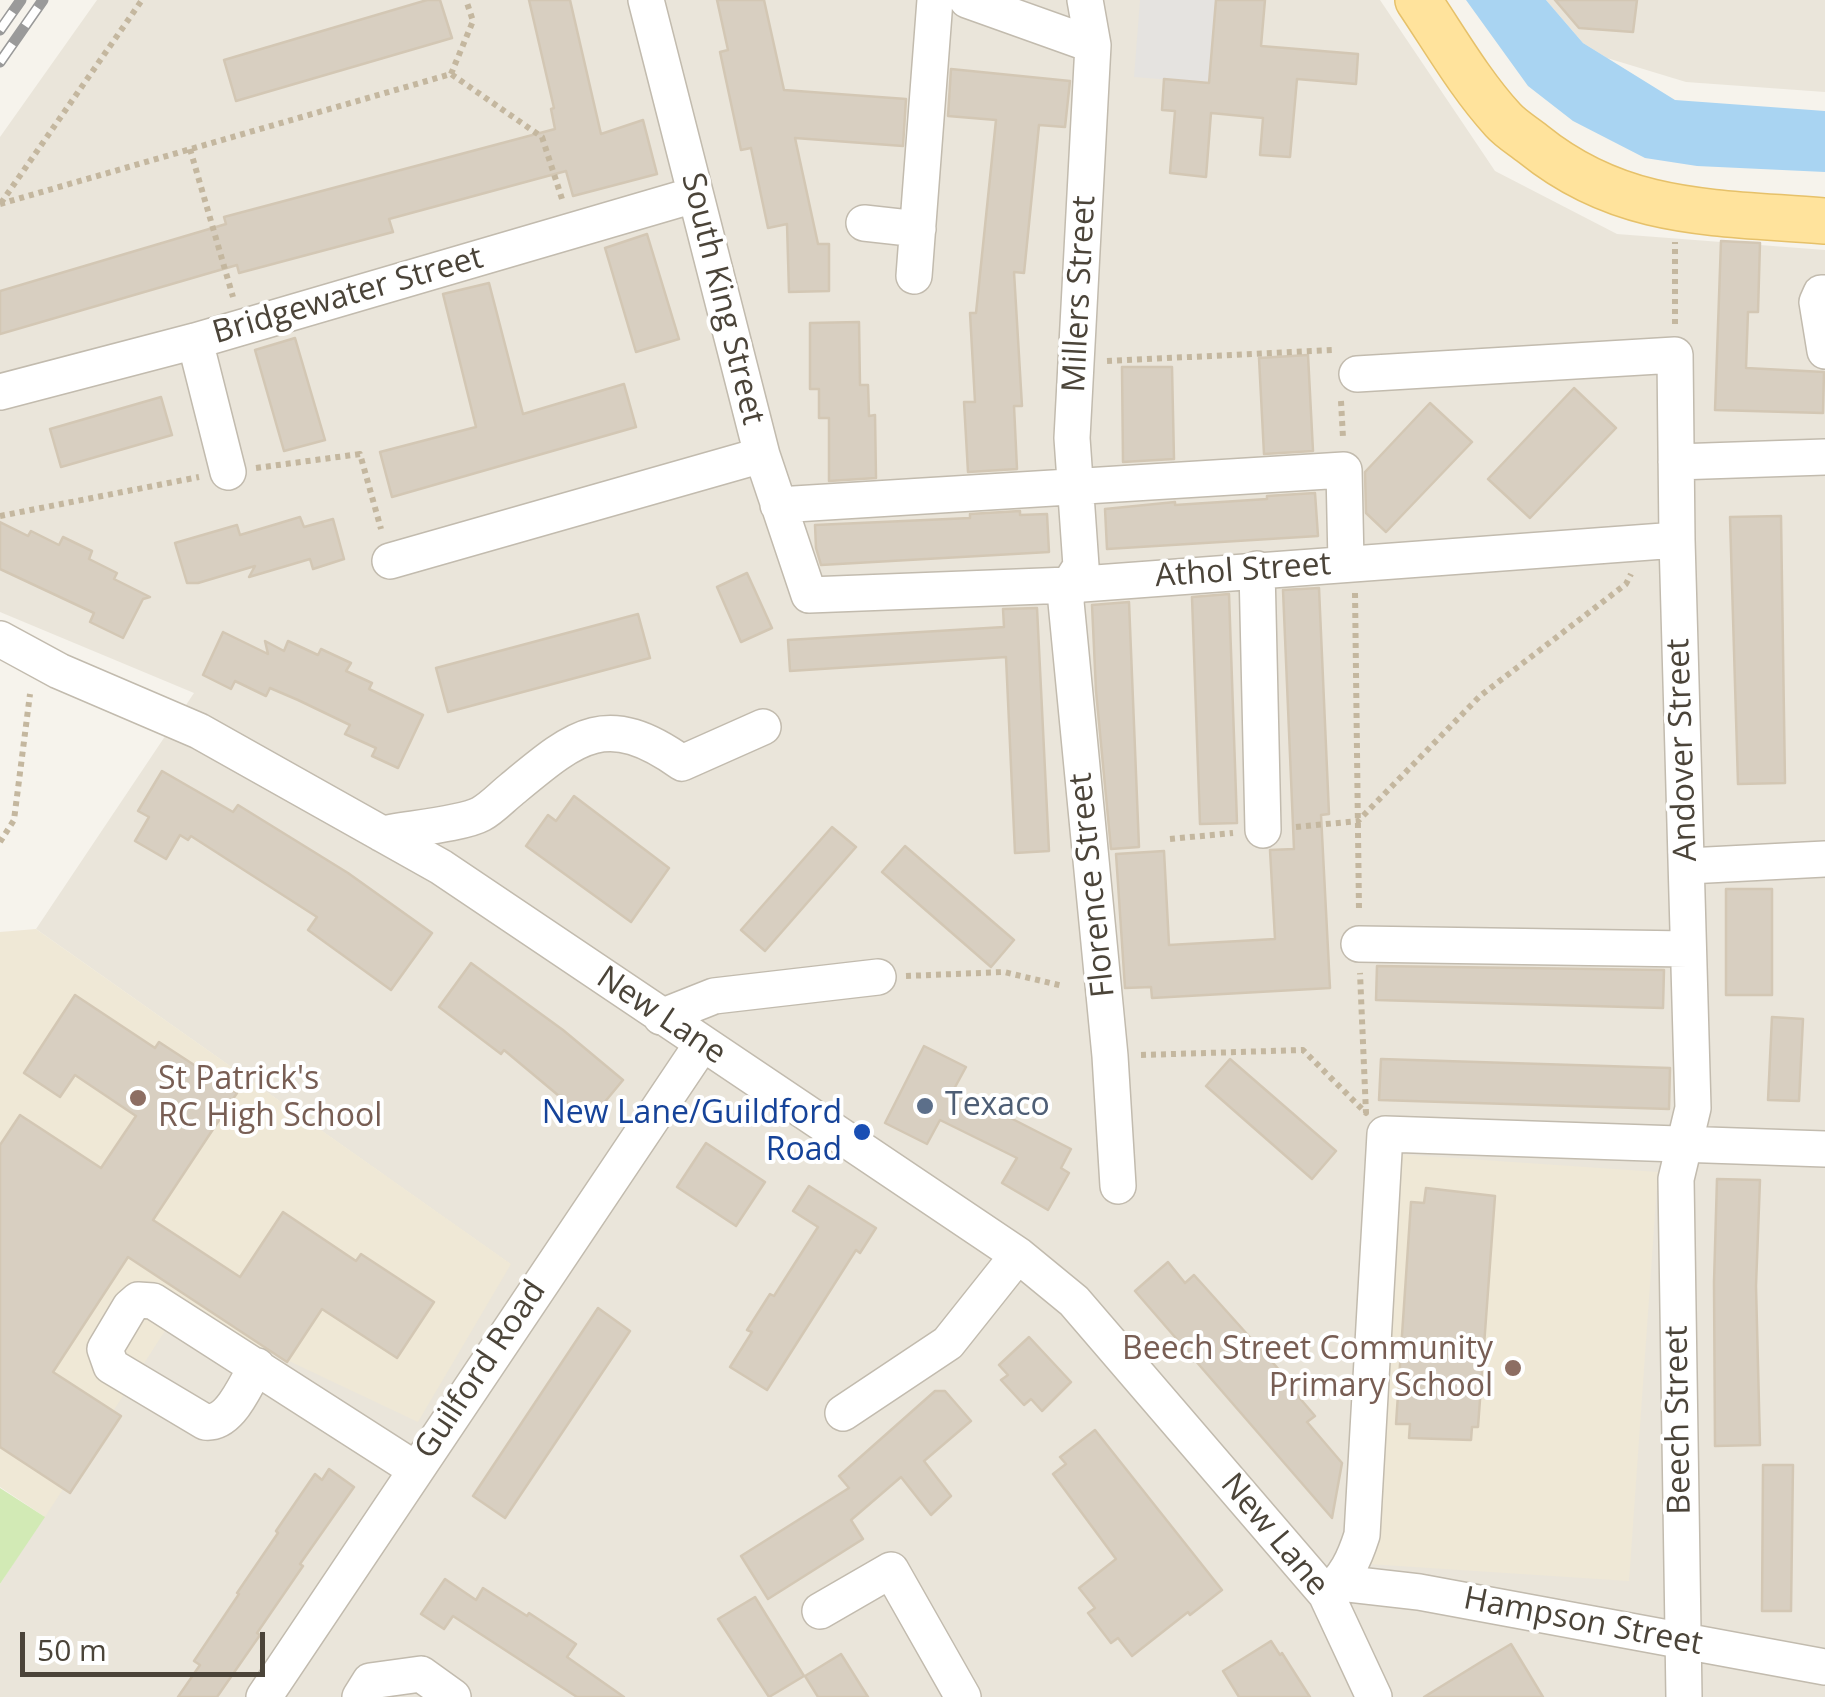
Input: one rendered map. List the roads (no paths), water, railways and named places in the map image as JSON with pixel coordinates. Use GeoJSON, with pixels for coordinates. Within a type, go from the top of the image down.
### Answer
{"type":"FeatureCollection","features":[{"type":"Feature","properties":{"kind":"main road"},"geometry":{"type":"LineString","coordinates":[[1418,0],[1504,121],[1584,179],[1646,203],[1675,209],[1825,221]]}},
{"type":"Feature","properties":{"kind":"street","name":"South King Street"},"geometry":{"type":"LineString","coordinates":[[646,0],[762,455],[809,595]]}},
{"type":"Feature","properties":{"kind":"street"},"geometry":{"type":"LineString","coordinates":[[914,276],[935,0]]}},
{"type":"Feature","properties":{"kind":"street"},"geometry":{"type":"LineString","coordinates":[[967,0],[1093,45]]}},
{"type":"Feature","properties":{"kind":"street","name":"Millers Street"},"geometry":{"type":"LineString","coordinates":[[1069,585],[1081,566],[1072,438],[1093,45],[1085,0]]}},
{"type":"Feature","properties":{"kind":"street","name":"Bridgewater Street"},"geometry":{"type":"LineString","coordinates":[[0,392],[195,341],[694,195]]}},
{"type":"Feature","properties":{"kind":"street"},"geometry":{"type":"LineString","coordinates":[[864,223],[918,229]]}},
{"type":"Feature","properties":{"kind":"street"},"geometry":{"type":"LineString","coordinates":[[1825,293],[1820,293],[1816,302],[1825,351]]}},
{"type":"Feature","properties":{"kind":"street"},"geometry":{"type":"LineString","coordinates":[[195,341],[228,472]]}},
{"type":"Feature","properties":{"kind":"street","name":"Andover Street"},"geometry":{"type":"LineString","coordinates":[[1348,376],[1675,355],[1676,462],[1662,542],[1688,866],[1693,1108],[1684,1144]]}},
{"type":"Feature","properties":{"kind":"street"},"geometry":{"type":"LineString","coordinates":[[390,561],[762,455]]}},
{"type":"Feature","properties":{"kind":"street"},"geometry":{"type":"LineString","coordinates":[[1676,462],[1825,456]]}},
{"type":"Feature","properties":{"kind":"street"},"geometry":{"type":"LineString","coordinates":[[778,504],[1344,470],[1350,563]]}},
{"type":"Feature","properties":{"kind":"street","name":"Athol Street"},"geometry":{"type":"LineString","coordinates":[[809,595],[1069,585],[1662,542]]}},
{"type":"Feature","properties":{"kind":"street"},"geometry":{"type":"LineString","coordinates":[[1257,569],[1262,830]]}},
{"type":"Feature","properties":{"kind":"street","name":"Florence Street"},"geometry":{"type":"LineString","coordinates":[[1069,585],[1066,602],[1110,1056],[1118,1186]]}},
{"type":"Feature","properties":{"kind":"street","name":"New Lane"},"geometry":{"type":"LineString","coordinates":[[0,639],[198,731],[441,868],[1018,1255],[1074,1301],[1333,1588],[1374,1697]]}},
{"type":"Feature","properties":{"kind":"street"},"geometry":{"type":"LineString","coordinates":[[382,834],[480,815],[550,758],[595,733],[623,732],[653,742],[682,762],[763,727]]}},
{"type":"Feature","properties":{"kind":"street"},"geometry":{"type":"LineString","coordinates":[[1688,866],[1825,860]]}},
{"type":"Feature","properties":{"kind":"street"},"geometry":{"type":"LineString","coordinates":[[1359,944],[1688,949]]}},
{"type":"Feature","properties":{"kind":"street"},"geometry":{"type":"LineString","coordinates":[[661,1017],[714,996],[878,977]]}},
{"type":"Feature","properties":{"kind":"street","name":"Guilford Road"},"geometry":{"type":"LineString","coordinates":[[264,1697],[702,1044]]}},
{"type":"Feature","properties":{"kind":"street"},"geometry":{"type":"LineString","coordinates":[[1333,1588],[1354,1562],[1362,1535],[1385,1134],[1825,1149]]}},
{"type":"Feature","properties":{"kind":"street","name":"Beech Street"},"geometry":{"type":"LineString","coordinates":[[1684,1144],[1676,1179],[1684,1697]]}},
{"type":"Feature","properties":{"kind":"street"},"geometry":{"type":"LineString","coordinates":[[843,1413],[948,1343],[1018,1255]]}},
{"type":"Feature","properties":{"kind":"street"},"geometry":{"type":"LineString","coordinates":[[257,1366],[414,1468]]}},
{"type":"Feature","properties":{"kind":"street"},"geometry":{"type":"LineString","coordinates":[[820,1611],[891,1570],[963,1697]]}},
{"type":"Feature","properties":{"kind":"street","name":"Hampson Street"},"geometry":{"type":"LineString","coordinates":[[1333,1588],[1418,1592],[1825,1667]]}},
{"type":"Feature","properties":{"kind":"street"},"geometry":{"type":"LineString","coordinates":[[360,1697],[370,1681],[422,1674],[453,1697]]}},
{"type":"Feature","properties":{"kind":"water"},"geometry":{"type":"Polygon","coordinates":[[[1466,0],[1546,0],[1583,43],[1675,100],[1825,111],[1825,172],[1697,166],[1645,158],[1573,121],[1528,86],[1466,0]]]}},
{"type":"Feature","properties":{"kind":"railway"},"geometry":{"type":"LineString","coordinates":[[0,30],[21,0]]}},
{"type":"Feature","properties":{"kind":"railway"},"geometry":{"type":"LineString","coordinates":[[0,62],[43,0]]}},
{"type":"Feature","properties":{"kind":"place","name":"St Patrick's RC High School"},"geometry":{"type":"Point","coordinates":[138,1098]}},
{"type":"Feature","properties":{"kind":"place","name":"Texaco"},"geometry":{"type":"Point","coordinates":[925,1106]}},
{"type":"Feature","properties":{"kind":"place","name":"New Lane/Guildford Road"},"geometry":{"type":"Point","coordinates":[862,1132]}},
{"type":"Feature","properties":{"kind":"place","name":"Beech Street Community Primary School"},"geometry":{"type":"Point","coordinates":[1513,1368]}}]}
